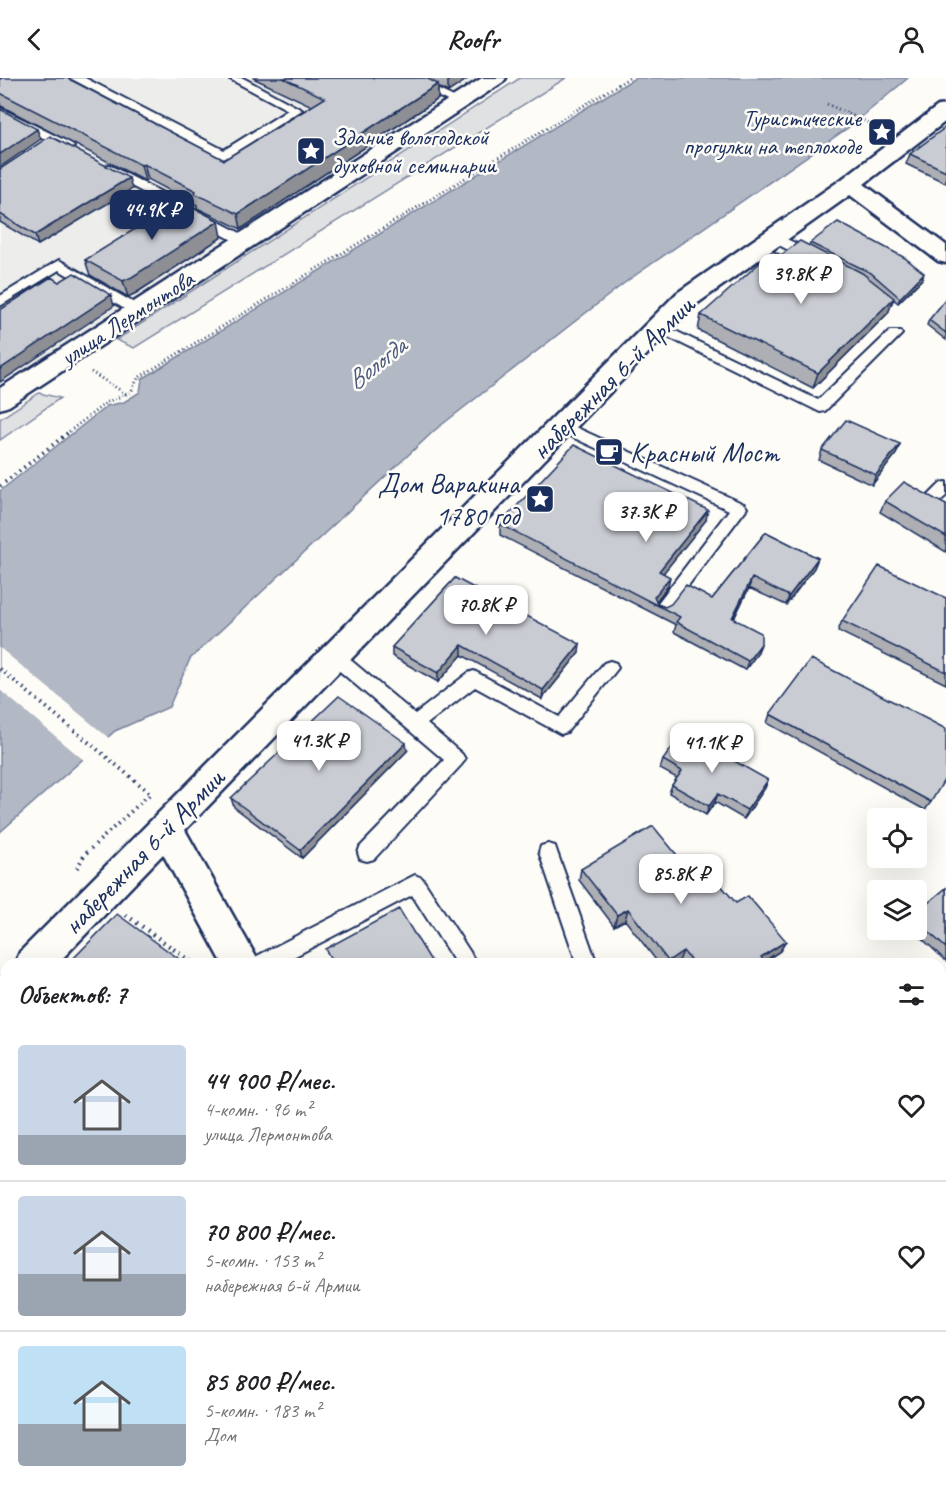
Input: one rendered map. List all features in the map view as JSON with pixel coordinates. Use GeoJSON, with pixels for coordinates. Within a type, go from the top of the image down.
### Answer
{"type":"FeatureCollection","features":[{"type":"Feature","properties":{"kind":"street","name":"улица Лермонтова"},"geometry":{"type":"LineString","coordinates":[[0,400],[496,78]]}},
{"type":"Feature","properties":{"kind":"street","name":"набережная 6-й Армии"},"geometry":{"type":"LineString","coordinates":[[39,958],[686,299],[850,184],[946,111]]}},
{"type":"Feature","properties":{"kind":"street"},"geometry":{"type":"LineString","coordinates":[[850,184],[946,256]]}},
{"type":"Feature","properties":{"kind":"street"},"geometry":{"type":"LineString","coordinates":[[166,827],[239,958]]}},
{"type":"Feature","properties":{"kind":"lane"},"geometry":{"type":"LineString","coordinates":[[76,78],[224,155],[296,110],[234,78]]}},
{"type":"Feature","properties":{"kind":"lane"},"geometry":{"type":"LineString","coordinates":[[405,78],[458,102]]}},
{"type":"Feature","properties":{"kind":"lane"},"geometry":{"type":"LineString","coordinates":[[0,111],[48,142],[88,158],[245,241]]}},
{"type":"Feature","properties":{"kind":"lane"},"geometry":{"type":"LineString","coordinates":[[774,237],[824,263]]}},
{"type":"Feature","properties":{"kind":"lane"},"geometry":{"type":"LineString","coordinates":[[0,302],[60,264],[138,311]]}},
{"type":"Feature","properties":{"kind":"lane"},"geometry":{"type":"LineString","coordinates":[[659,327],[820,407],[895,334]]}},
{"type":"Feature","properties":{"kind":"lane"},"geometry":{"type":"LineString","coordinates":[[562,426],[740,508],[662,608]]}},
{"type":"Feature","properties":{"kind":"lane"},"geometry":{"type":"LineString","coordinates":[[336,657],[456,759],[367,853]]}},
{"type":"Feature","properties":{"kind":"lane"},"geometry":{"type":"LineString","coordinates":[[414,724],[474,678],[561,727],[610,668]]}},
{"type":"Feature","properties":{"kind":"lane"},"geometry":{"type":"LineString","coordinates":[[548,852],[584,958]]}},
{"type":"Feature","properties":{"kind":"lane"},"geometry":{"type":"LineString","coordinates":[[273,958],[415,884],[463,958]]}},
{"type":"Feature","properties":{"kind":"path"},"geometry":{"type":"LineString","coordinates":[[0,486],[107,402],[128,395],[137,385],[138,378],[629,78]]}},
{"type":"Feature","properties":{"kind":"path"},"geometry":{"type":"LineString","coordinates":[[826,104],[889,132]]}},
{"type":"Feature","properties":{"kind":"path"},"geometry":{"type":"LineString","coordinates":[[88,370],[128,395]]}},
{"type":"Feature","properties":{"kind":"path"},"geometry":{"type":"LineString","coordinates":[[0,669],[150,794],[85,854]]}},
{"type":"Feature","properties":{"kind":"path"},"geometry":{"type":"LineString","coordinates":[[123,913],[186,958]]}},
{"type":"Feature","properties":{"kind":"shaded area"},"geometry":{"type":"Polygon","coordinates":[[[0,78],[490,78],[0,393],[0,78]]]}},
{"type":"Feature","properties":{"kind":"shaded area"},"geometry":{"type":"Polygon","coordinates":[[[520,78],[566,78],[134,348],[116,340],[520,78]]]}},
{"type":"Feature","properties":{"kind":"shaded area"},"geometry":{"type":"Polygon","coordinates":[[[39,393],[60,398],[0,440],[0,419],[39,393]]]}},
{"type":"Feature","properties":{"kind":"water","name":"Вологда"},"geometry":{"type":"Polygon","coordinates":[[[635,78],[908,78],[852,125],[627,281],[435,430],[190,659],[169,707],[115,731],[0,832],[0,491],[107,406],[124,402],[140,392],[142,379],[635,78]]]}},
{"type":"Feature","properties":{"kind":"pier"},"geometry":{"type":"Polygon","coordinates":[[[0,648],[110,739],[85,761],[0,690],[0,648]]]}},
{"type":"Feature","properties":{"kind":"building"},"geometry":{"type":"Polygon","coordinates":[[[0,78],[67,78],[224,160],[325,98],[283,78],[426,78],[438,84],[238,214],[194,193],[196,191],[144,164],[141,165],[0,93],[0,78]]]}},
{"type":"Feature","properties":{"kind":"building"},"geometry":{"type":"Polygon","coordinates":[[[0,109],[37,129],[0,154],[0,109]]]}},
{"type":"Feature","properties":{"kind":"building"},"geometry":{"type":"Polygon","coordinates":[[[946,127],[946,171],[910,154],[946,127]]]}},
{"type":"Feature","properties":{"kind":"building"},"geometry":{"type":"Polygon","coordinates":[[[50,136],[129,178],[35,235],[0,214],[0,169],[50,136]]]}},
{"type":"Feature","properties":{"kind":"building"},"geometry":{"type":"Polygon","coordinates":[[[180,201],[219,221],[123,281],[85,260],[180,201]]]}},
{"type":"Feature","properties":{"kind":"building"},"geometry":{"type":"Polygon","coordinates":[[[838,222],[905,258],[924,273],[900,298],[871,273],[810,243],[838,222]]]}},
{"type":"Feature","properties":{"kind":"building"},"geometry":{"type":"Polygon","coordinates":[[[800,241],[862,273],[894,298],[818,373],[701,315],[773,251],[781,255],[800,241]]]}},
{"type":"Feature","properties":{"kind":"building"},"geometry":{"type":"Polygon","coordinates":[[[74,273],[111,295],[0,369],[0,310],[51,277],[59,282],[74,273]]]}},
{"type":"Feature","properties":{"kind":"building"},"geometry":{"type":"Polygon","coordinates":[[[946,299],[946,333],[929,320],[946,299]]]}},
{"type":"Feature","properties":{"kind":"building"},"geometry":{"type":"Polygon","coordinates":[[[846,420],[900,444],[876,475],[822,450],[846,420]]]}},
{"type":"Feature","properties":{"kind":"building"},"geometry":{"type":"Polygon","coordinates":[[[574,445],[708,510],[659,571],[670,577],[654,597],[657,604],[665,607],[671,604],[686,585],[712,599],[766,532],[818,558],[789,596],[752,578],[732,618],[761,633],[761,644],[748,661],[676,622],[680,617],[500,524],[574,445]]]}},
{"type":"Feature","properties":{"kind":"building"},"geometry":{"type":"Polygon","coordinates":[[[904,482],[946,505],[946,537],[885,501],[904,482]]]}},
{"type":"Feature","properties":{"kind":"building"},"geometry":{"type":"Polygon","coordinates":[[[879,566],[946,598],[946,672],[842,621],[879,566]]]}},
{"type":"Feature","properties":{"kind":"building"},"geometry":{"type":"Polygon","coordinates":[[[455,578],[580,644],[543,690],[462,645],[438,673],[392,647],[455,578]]]}},
{"type":"Feature","properties":{"kind":"building"},"geometry":{"type":"Polygon","coordinates":[[[811,659],[946,729],[946,777],[931,802],[770,714],[811,659]]]}},
{"type":"Feature","properties":{"kind":"building"},"geometry":{"type":"Polygon","coordinates":[[[339,696],[406,743],[300,850],[231,798],[339,696]]]}},
{"type":"Feature","properties":{"kind":"building"},"geometry":{"type":"Polygon","coordinates":[[[683,732],[768,780],[747,810],[718,794],[709,806],[672,785],[682,771],[663,760],[683,732]]]}},
{"type":"Feature","properties":{"kind":"building"},"geometry":{"type":"Polygon","coordinates":[[[653,826],[695,877],[708,870],[736,903],[748,896],[786,941],[762,958],[689,958],[683,951],[672,958],[666,958],[628,909],[617,915],[581,869],[653,826]]]}},
{"type":"Feature","properties":{"kind":"building"},"geometry":{"type":"Polygon","coordinates":[[[946,888],[946,948],[927,930],[927,904],[946,888]]]}},
{"type":"Feature","properties":{"kind":"building"},"geometry":{"type":"Polygon","coordinates":[[[399,909],[429,958],[330,958],[325,949],[399,909]]]}},
{"type":"Feature","properties":{"kind":"building"},"geometry":{"type":"Polygon","coordinates":[[[117,914],[178,958],[74,958],[117,914]]]}},
{"type":"Feature","properties":{"kind":"place","name":"Туристические прогулки на теплоходе"},"geometry":{"type":"Point","coordinates":[882,132]}},
{"type":"Feature","properties":{"kind":"place","name":"Здание вологодской духовной семинарии"},"geometry":{"type":"Point","coordinates":[311,151]}},
{"type":"Feature","properties":{"kind":"place","name":"Красный Мост"},"geometry":{"type":"Point","coordinates":[609,452]}},
{"type":"Feature","properties":{"kind":"place","name":"Дом Варакина 1780 год"},"geometry":{"type":"Point","coordinates":[540,499]}}]}
